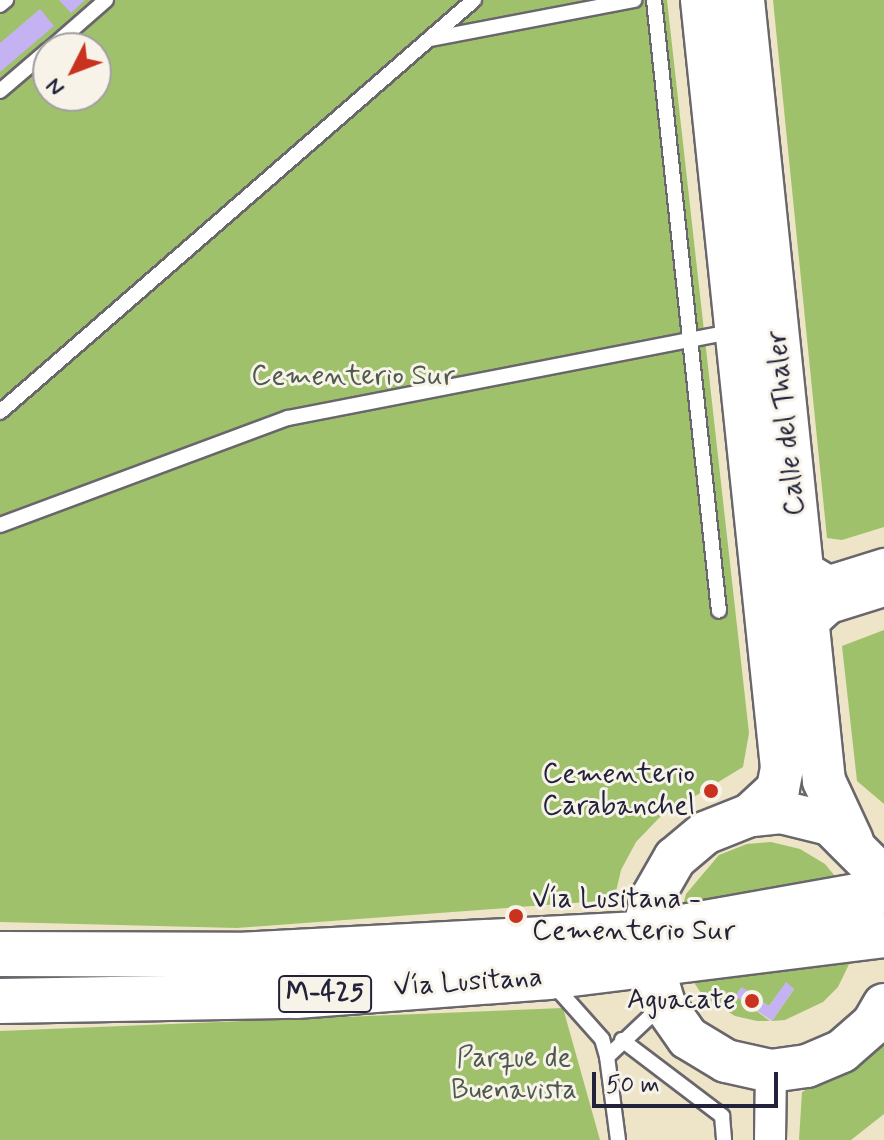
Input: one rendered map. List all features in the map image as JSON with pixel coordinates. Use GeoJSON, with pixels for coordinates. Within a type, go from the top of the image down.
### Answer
{"type":"FeatureCollection","features":[{"type":"Feature","properties":{"kind":"main road","name":"M-425"},"geometry":{"type":"LineString","coordinates":[[652,968],[884,891]]}},
{"type":"Feature","properties":{"kind":"main road","name":"M-425"},"geometry":{"type":"LineString","coordinates":[[652,968],[884,935]]}},
{"type":"Feature","properties":{"kind":"main road","name":"Vía Lusitana"},"geometry":{"type":"LineString","coordinates":[[0,954],[253,955],[652,968]]}},
{"type":"Feature","properties":{"kind":"main road","name":"Vía Lusitana"},"geometry":{"type":"LineString","coordinates":[[0,1001],[296,996],[652,968]]}},
{"type":"Feature","properties":{"kind":"street","name":"Calle del Thaler"},"geometry":{"type":"LineString","coordinates":[[702,0],[782,768],[778,789],[750,815]]}},
{"type":"Feature","properties":{"kind":"street","name":"Calle del Thaler"},"geometry":{"type":"LineString","coordinates":[[743,0],[824,781],[852,841]]}},
{"type":"Feature","properties":{"kind":"street"},"geometry":{"type":"LineString","coordinates":[[802,565],[829,581],[884,564]]}},
{"type":"Feature","properties":{"kind":"street"},"geometry":{"type":"LineString","coordinates":[[808,628],[830,608],[884,591]]}},
{"type":"Feature","properties":{"kind":"street"},"geometry":{"type":"LineString","coordinates":[[884,878],[852,841],[804,814],[750,815],[705,833],[675,858],[652,898],[652,968],[688,1038],[726,1061],[771,1071],[807,1066],[842,1051],[873,1024],[884,1005]]}},
{"type":"Feature","properties":{"kind":"street"},"geometry":{"type":"LineString","coordinates":[[770,1140],[771,1071]]}},
{"type":"Feature","properties":{"kind":"lane"},"geometry":{"type":"LineString","coordinates":[[0,5],[6,0]]}},
{"type":"Feature","properties":{"kind":"lane"},"geometry":{"type":"LineString","coordinates":[[69,32],[106,0]]}},
{"type":"Feature","properties":{"kind":"lane"},"geometry":{"type":"LineString","coordinates":[[0,412],[474,0]]}},
{"type":"Feature","properties":{"kind":"lane"},"geometry":{"type":"LineString","coordinates":[[429,39],[634,0]]}},
{"type":"Feature","properties":{"kind":"lane"},"geometry":{"type":"LineString","coordinates":[[654,0],[719,611]]}},
{"type":"Feature","properties":{"kind":"lane"},"geometry":{"type":"LineString","coordinates":[[0,91],[32,64]]}},
{"type":"Feature","properties":{"kind":"lane"},"geometry":{"type":"LineString","coordinates":[[0,525],[288,418],[738,331]]}},
{"type":"Feature","properties":{"kind":"lane"},"geometry":{"type":"LineString","coordinates":[[607,1057],[622,1040],[652,968]]}},
{"type":"Feature","properties":{"kind":"lane"},"geometry":{"type":"LineString","coordinates":[[548,977],[602,1039],[618,1140]]}},
{"type":"Feature","properties":{"kind":"lane"},"geometry":{"type":"LineString","coordinates":[[622,1040],[722,1116],[724,1140]]}},
{"type":"Feature","properties":{"kind":"green space","name":"Cementerio Sur"},"geometry":{"type":"Polygon","coordinates":[[[0,0],[667,0],[749,733],[743,767],[659,818],[636,842],[621,870],[614,900],[237,928],[0,922],[0,0]]]}},
{"type":"Feature","properties":{"kind":"green space"},"geometry":{"type":"Polygon","coordinates":[[[773,0],[884,0],[884,527],[842,540],[827,538],[773,0]]]}},
{"type":"Feature","properties":{"kind":"green space"},"geometry":{"type":"Polygon","coordinates":[[[884,630],[884,804],[857,781],[842,646],[884,630]]]}},
{"type":"Feature","properties":{"kind":"green space"},"geometry":{"type":"Polygon","coordinates":[[[771,842],[800,849],[825,864],[843,886],[682,909],[686,894],[719,855],[747,844],[771,842]]]}},
{"type":"Feature","properties":{"kind":"green space"},"geometry":{"type":"Polygon","coordinates":[[[852,958],[838,987],[823,1002],[785,1020],[772,1021],[794,989],[786,983],[769,1006],[741,988],[736,996],[770,1021],[757,1021],[735,1016],[703,996],[693,981],[852,958]]]}},
{"type":"Feature","properties":{"kind":"green space","name":"Parque de Buenavista"},"geometry":{"type":"Polygon","coordinates":[[[563,1008],[600,1140],[0,1140],[0,1031],[563,1008]]]}},
{"type":"Feature","properties":{"kind":"green space"},"geometry":{"type":"Polygon","coordinates":[[[884,1040],[884,1114],[851,1140],[799,1140],[802,1092],[870,1057],[884,1040]]]}},
{"type":"Feature","properties":{"kind":"building"},"geometry":{"type":"Polygon","coordinates":[[[59,0],[85,0],[71,13],[59,0]]]}},
{"type":"Feature","properties":{"kind":"building"},"geometry":{"type":"Polygon","coordinates":[[[40,9],[54,26],[47,32],[32,32],[32,45],[0,72],[0,43],[40,9]]]}},
{"type":"Feature","properties":{"kind":"building","name":"Aguacate"},"geometry":{"type":"Polygon","coordinates":[[[786,982],[794,989],[772,1021],[735,996],[742,987],[769,1006],[786,982]]]}},
{"type":"Feature","properties":{"kind":"place","name":"Cementerio Carabanchel"},"geometry":{"type":"Point","coordinates":[711,791]}},
{"type":"Feature","properties":{"kind":"place","name":"Vía Lusitana - Cementerio Sur"},"geometry":{"type":"Point","coordinates":[516,916]}},
{"type":"Feature","properties":{"kind":"place","name":"Aguacate"},"geometry":{"type":"Point","coordinates":[752,1001]}}]}
